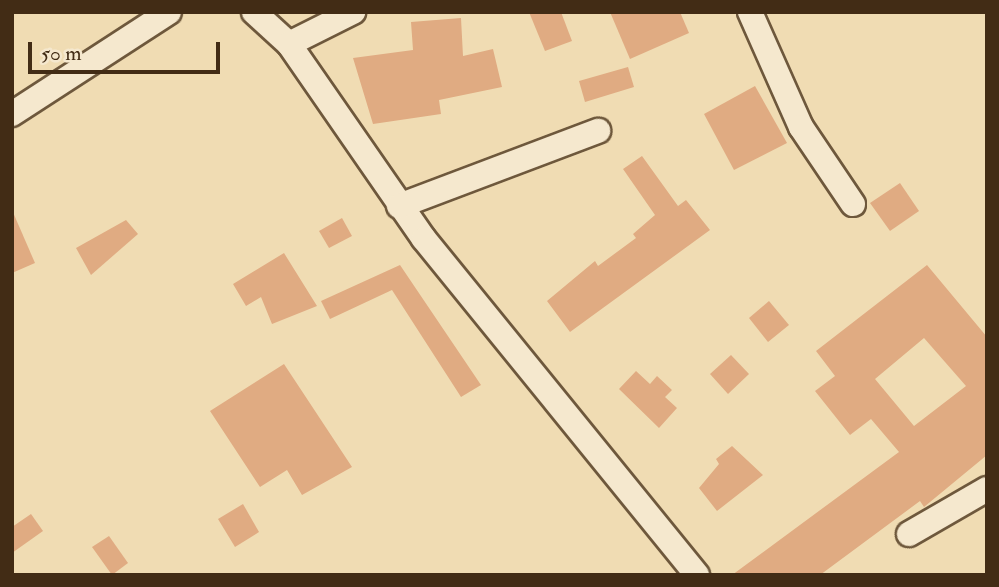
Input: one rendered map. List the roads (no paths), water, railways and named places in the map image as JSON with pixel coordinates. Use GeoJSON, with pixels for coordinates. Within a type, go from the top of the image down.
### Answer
{"type":"FeatureCollection","features":[{"type":"Feature","properties":{"kind":"street"},"geometry":{"type":"LineString","coordinates":[[12,114],[169,12]]}},
{"type":"Feature","properties":{"kind":"street"},"geometry":{"type":"LineString","coordinates":[[254,12],[289,44],[399,206],[697,575]]}},
{"type":"Feature","properties":{"kind":"street"},"geometry":{"type":"LineString","coordinates":[[289,44],[353,12]]}},
{"type":"Feature","properties":{"kind":"street"},"geometry":{"type":"LineString","coordinates":[[750,12],[801,127],[853,204]]}},
{"type":"Feature","properties":{"kind":"street"},"geometry":{"type":"LineString","coordinates":[[399,206],[598,131]]}},
{"type":"Feature","properties":{"kind":"street"},"geometry":{"type":"LineString","coordinates":[[909,534],[987,489]]}}]}
